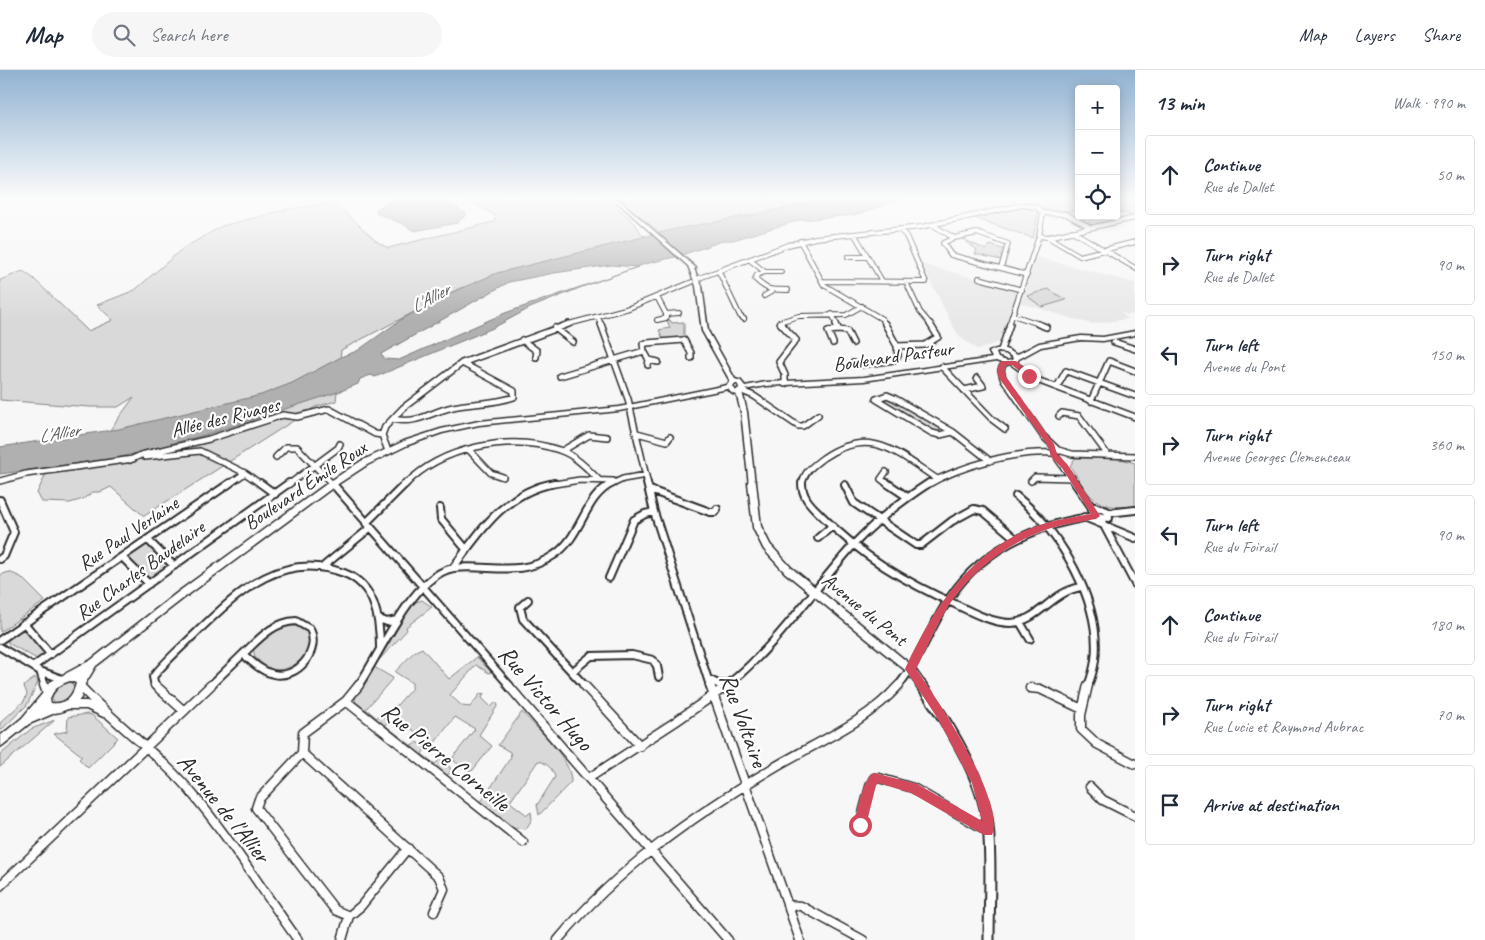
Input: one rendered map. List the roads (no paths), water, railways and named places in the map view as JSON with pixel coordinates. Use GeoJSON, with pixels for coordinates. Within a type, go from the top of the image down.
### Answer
{"type":"FeatureCollection","features":[{"type":"Feature","properties":{"kind":"main road"},"geometry":{"type":"LineString","coordinates":[[662,240],[690,265],[699,278]]}},
{"type":"Feature","properties":{"kind":"main road","name":"Avenue du Pont"},"geometry":{"type":"LineString","coordinates":[[690,265],[699,288]]}},
{"type":"Feature","properties":{"kind":"main road","name":"Avenue du Pont"},"geometry":{"type":"LineString","coordinates":[[699,278],[705,331],[737,388]]}},
{"type":"Feature","properties":{"kind":"main road"},"geometry":{"type":"LineString","coordinates":[[1013,358],[1001,350],[995,350],[994,357],[1004,363],[1039,345],[1072,339],[1104,339],[1135,333]]}},
{"type":"Feature","properties":{"kind":"main road","name":"Boulevard Pasteur"},"geometry":{"type":"LineString","coordinates":[[737,388],[785,381],[814,382],[864,379],[994,357]]}},
{"type":"Feature","properties":{"kind":"main road","name":"Boulevard Émile Roux"},"geometry":{"type":"LineString","coordinates":[[26,721],[46,695],[66,678],[94,663],[181,595],[332,484],[388,451],[432,434],[472,424],[629,407],[646,407],[737,388]]}},
{"type":"Feature","properties":{"kind":"main road","name":"Boulevard Émile Roux"},"geometry":{"type":"LineString","coordinates":[[68,705],[78,695],[81,685],[94,663]]}},
{"type":"Feature","properties":{"kind":"main road"},"geometry":{"type":"LineString","coordinates":[[66,678],[77,678],[81,685]]}},
{"type":"Feature","properties":{"kind":"main road"},"geometry":{"type":"LineString","coordinates":[[46,695],[46,704],[54,708]]}},
{"type":"Feature","properties":{"kind":"main road"},"geometry":{"type":"LineString","coordinates":[[0,742],[26,721],[54,708],[68,705]]}},
{"type":"Feature","properties":{"kind":"street"},"geometry":{"type":"LineString","coordinates":[[699,278],[800,241],[813,240]]}},
{"type":"Feature","properties":{"kind":"street"},"geometry":{"type":"LineString","coordinates":[[858,240],[882,281]]}},
{"type":"Feature","properties":{"kind":"street"},"geometry":{"type":"LineString","coordinates":[[822,281],[922,283],[926,280],[908,240]]}},
{"type":"Feature","properties":{"kind":"street"},"geometry":{"type":"LineString","coordinates":[[950,240],[942,243],[948,254],[1027,274]]}},
{"type":"Feature","properties":{"kind":"street"},"geometry":{"type":"LineString","coordinates":[[997,240],[1007,243],[1009,246],[1001,268]]}},
{"type":"Feature","properties":{"kind":"street"},"geometry":{"type":"LineString","coordinates":[[1001,350],[1039,240]]}},
{"type":"Feature","properties":{"kind":"street"},"geometry":{"type":"LineString","coordinates":[[1052,240],[1078,258],[1103,249],[1135,242]]}},
{"type":"Feature","properties":{"kind":"street"},"geometry":{"type":"LineString","coordinates":[[1086,240],[1135,268]]}},
{"type":"Feature","properties":{"kind":"street"},"geometry":{"type":"LineString","coordinates":[[800,241],[822,281],[882,319],[897,346],[898,356],[894,360],[859,365],[852,363]]}},
{"type":"Feature","properties":{"kind":"street"},"geometry":{"type":"LineString","coordinates":[[848,257],[868,257]]}},
{"type":"Feature","properties":{"kind":"street"},"geometry":{"type":"LineString","coordinates":[[750,260],[765,272]]}},
{"type":"Feature","properties":{"kind":"street"},"geometry":{"type":"LineString","coordinates":[[1004,262],[1017,272]]}},
{"type":"Feature","properties":{"kind":"street"},"geometry":{"type":"LineString","coordinates":[[719,272],[744,319]]}},
{"type":"Feature","properties":{"kind":"street"},"geometry":{"type":"LineString","coordinates":[[771,292],[755,279],[765,272],[781,272]]}},
{"type":"Feature","properties":{"kind":"street"},"geometry":{"type":"LineString","coordinates":[[979,278],[1022,290]]}},
{"type":"Feature","properties":{"kind":"street"},"geometry":{"type":"LineString","coordinates":[[388,451],[382,435],[393,419],[434,382],[462,363],[555,328],[598,317],[657,297],[692,282]]}},
{"type":"Feature","properties":{"kind":"street"},"geometry":{"type":"LineString","coordinates":[[836,282],[840,294]]}},
{"type":"Feature","properties":{"kind":"street"},"geometry":{"type":"LineString","coordinates":[[897,346],[925,345],[938,337],[937,332],[916,306],[906,282]]}},
{"type":"Feature","properties":{"kind":"street"},"geometry":{"type":"LineString","coordinates":[[684,285],[699,288]]}},
{"type":"Feature","properties":{"kind":"street"},"geometry":{"type":"LineString","coordinates":[[764,296],[771,292],[788,290]]}},
{"type":"Feature","properties":{"kind":"street"},"geometry":{"type":"LineString","coordinates":[[657,297],[666,314]]}},
{"type":"Feature","properties":{"kind":"street"},"geometry":{"type":"LineString","coordinates":[[785,381],[780,362],[796,340],[779,322],[799,316],[846,315],[862,306]]}},
{"type":"Feature","properties":{"kind":"street"},"geometry":{"type":"LineString","coordinates":[[666,314],[679,313]]}},
{"type":"Feature","properties":{"kind":"street"},"geometry":{"type":"LineString","coordinates":[[657,320],[666,318],[666,314]]}},
{"type":"Feature","properties":{"kind":"street"},"geometry":{"type":"LineString","coordinates":[[832,314],[839,330]]}},
{"type":"Feature","properties":{"kind":"street"},"geometry":{"type":"LineString","coordinates":[[1013,316],[1046,327]]}},
{"type":"Feature","properties":{"kind":"street","name":"Rue Voltaire"},"geometry":{"type":"LineString","coordinates":[[598,317],[615,359],[637,433],[654,512],[708,679],[800,940]]}},
{"type":"Feature","properties":{"kind":"street"},"geometry":{"type":"LineString","coordinates":[[555,328],[573,342]]}},
{"type":"Feature","properties":{"kind":"street"},"geometry":{"type":"LineString","coordinates":[[833,342],[828,331],[839,330],[847,331],[854,343]]}},
{"type":"Feature","properties":{"kind":"street"},"geometry":{"type":"LineString","coordinates":[[522,340],[537,351],[536,357]]}},
{"type":"Feature","properties":{"kind":"street"},"geometry":{"type":"LineString","coordinates":[[658,362],[648,363],[644,344],[684,340],[691,352],[691,358]]}},
{"type":"Feature","properties":{"kind":"street"},"geometry":{"type":"LineString","coordinates":[[1114,342],[1135,349]]}},
{"type":"Feature","properties":{"kind":"street"},"geometry":{"type":"LineString","coordinates":[[560,376],[644,351]]}},
{"type":"Feature","properties":{"kind":"street"},"geometry":{"type":"LineString","coordinates":[[1013,358],[1033,378],[1135,417]]}},
{"type":"Feature","properties":{"kind":"street"},"geometry":{"type":"LineString","coordinates":[[1091,401],[1109,361],[1135,371]]}},
{"type":"Feature","properties":{"kind":"street"},"geometry":{"type":"LineString","coordinates":[[393,419],[406,422],[452,407],[503,401],[514,397],[514,391],[462,363]]}},
{"type":"Feature","properties":{"kind":"street"},"geometry":{"type":"LineString","coordinates":[[1004,363],[1001,370],[1003,378],[1056,451],[1058,459],[1065,463],[1072,478],[1087,499],[1103,516],[1104,526],[1135,584]]}},
{"type":"Feature","properties":{"kind":"street"},"geometry":{"type":"LineString","coordinates":[[942,367],[1005,429]]}},
{"type":"Feature","properties":{"kind":"street"},"geometry":{"type":"LineString","coordinates":[[1058,387],[1066,371],[1135,396]]}},
{"type":"Feature","properties":{"kind":"street"},"geometry":{"type":"LineString","coordinates":[[964,390],[983,386],[977,378]]}},
{"type":"Feature","properties":{"kind":"street"},"geometry":{"type":"LineString","coordinates":[[737,388],[754,396],[798,426],[803,426],[818,415]]}},
{"type":"Feature","properties":{"kind":"street","name":"Avenue du Pont"},"geometry":{"type":"LineString","coordinates":[[737,388],[744,412],[759,532],[776,559],[910,669],[942,715],[977,782],[987,817],[988,831],[988,940]]}},
{"type":"Feature","properties":{"kind":"street"},"geometry":{"type":"LineString","coordinates":[[954,432],[940,435],[932,433],[876,399],[887,396],[894,398],[954,432],[990,461]]}},
{"type":"Feature","properties":{"kind":"street","name":"Allée des Rivages"},"geometry":{"type":"LineString","coordinates":[[130,460],[209,439],[284,416],[297,417],[330,409],[375,434],[382,435]]}},
{"type":"Feature","properties":{"kind":"street"},"geometry":{"type":"LineString","coordinates":[[1059,416],[1062,412],[1069,412],[1079,416],[1106,454]]}},
{"type":"Feature","properties":{"kind":"street"},"geometry":{"type":"LineString","coordinates":[[637,433],[667,441],[670,437]]}},
{"type":"Feature","properties":{"kind":"street"},"geometry":{"type":"LineString","coordinates":[[562,451],[585,436],[593,434],[608,437]]}},
{"type":"Feature","properties":{"kind":"street"},"geometry":{"type":"LineString","coordinates":[[937,479],[878,445],[855,442],[842,446],[807,470],[802,479],[804,493],[831,527],[852,546],[900,579],[946,602],[995,621],[1020,622],[1036,614],[1050,599],[1064,590],[1081,587]]}},
{"type":"Feature","properties":{"kind":"street"},"geometry":{"type":"LineString","coordinates":[[324,565],[368,525],[422,469],[440,458],[469,450],[523,443],[546,446],[562,451],[600,480]]}},
{"type":"Feature","properties":{"kind":"street"},"geometry":{"type":"LineString","coordinates":[[276,457],[286,446],[293,444],[298,446],[332,484]]}},
{"type":"Feature","properties":{"kind":"street","name":"Rue Charles Baudelaire"},"geometry":{"type":"LineString","coordinates":[[34,666],[315,466],[338,448],[340,444]]}},
{"type":"Feature","properties":{"kind":"street"},"geometry":{"type":"LineString","coordinates":[[469,450],[491,473],[503,477]]}},
{"type":"Feature","properties":{"kind":"street","name":"Allée des Rivages"},"geometry":{"type":"LineString","coordinates":[[0,481],[26,474],[200,451],[239,472],[245,473]]}},
{"type":"Feature","properties":{"kind":"street"},"geometry":{"type":"LineString","coordinates":[[1056,451],[1068,457],[1065,463]]}},
{"type":"Feature","properties":{"kind":"street"},"geometry":{"type":"LineString","coordinates":[[589,778],[640,746],[697,706],[714,697],[729,685],[770,646],[852,546],[877,519],[906,496],[937,479],[990,461],[1056,451],[1135,456]]}},
{"type":"Feature","properties":{"kind":"street"},"geometry":{"type":"LineString","coordinates":[[886,472],[881,479],[906,496]]}},
{"type":"Feature","properties":{"kind":"street"},"geometry":{"type":"LineString","coordinates":[[245,473],[275,494]]}},
{"type":"Feature","properties":{"kind":"street","name":"Rue Paul Verlaine"},"geometry":{"type":"LineString","coordinates":[[0,640],[245,473]]}},
{"type":"Feature","properties":{"kind":"street"},"geometry":{"type":"LineString","coordinates":[[453,568],[517,569],[546,561],[566,546],[592,501],[613,481],[623,477],[646,475]]}},
{"type":"Feature","properties":{"kind":"street"},"geometry":{"type":"LineString","coordinates":[[1031,481],[1035,477],[1072,478]]}},
{"type":"Feature","properties":{"kind":"street"},"geometry":{"type":"LineString","coordinates":[[350,916],[335,910],[256,808],[259,799],[302,753],[306,730],[346,700],[365,674],[410,601],[424,587],[453,568],[493,514],[520,495],[549,484],[567,480],[613,481]]}},
{"type":"Feature","properties":{"kind":"street","name":"Rue Victor Hugo"},"geometry":{"type":"LineString","coordinates":[[332,484],[424,587],[728,940]]}},
{"type":"Feature","properties":{"kind":"street"},"geometry":{"type":"LineString","coordinates":[[844,485],[851,500],[911,543],[921,544],[968,511],[979,509],[1016,539]]}},
{"type":"Feature","properties":{"kind":"street"},"geometry":{"type":"LineString","coordinates":[[650,490],[710,512],[716,512],[717,509]]}},
{"type":"Feature","properties":{"kind":"street"},"geometry":{"type":"LineString","coordinates":[[1016,496],[1046,526],[1066,554],[1089,607],[1094,634],[1095,658],[1089,688],[1082,709],[1080,722],[1082,730],[1101,746],[1135,764]]}},
{"type":"Feature","properties":{"kind":"street"},"geometry":{"type":"LineString","coordinates":[[0,500],[14,532],[4,556],[0,559]]}},
{"type":"Feature","properties":{"kind":"street"},"geometry":{"type":"LineString","coordinates":[[440,508],[441,519],[466,548]]}},
{"type":"Feature","properties":{"kind":"street"},"geometry":{"type":"LineString","coordinates":[[1096,508],[1103,516]]}},
{"type":"Feature","properties":{"kind":"street"},"geometry":{"type":"LineString","coordinates":[[558,940],[607,884],[651,849],[765,772],[861,719],[896,688],[910,669],[946,602],[975,569],[1016,539],[1046,526],[1084,517],[1103,516],[1135,510]]}},
{"type":"Feature","properties":{"kind":"street"},"geometry":{"type":"LineString","coordinates":[[609,578],[610,569],[623,548],[630,525],[643,513],[654,512]]}},
{"type":"Feature","properties":{"kind":"street"},"geometry":{"type":"LineString","coordinates":[[1084,517],[1135,538]]}},
{"type":"Feature","properties":{"kind":"street"},"geometry":{"type":"LineString","coordinates":[[818,538],[831,527]]}},
{"type":"Feature","properties":{"kind":"street"},"geometry":{"type":"LineString","coordinates":[[148,540],[174,566]]}},
{"type":"Feature","properties":{"kind":"street"},"geometry":{"type":"LineString","coordinates":[[122,557],[149,584]]}},
{"type":"Feature","properties":{"kind":"street"},"geometry":{"type":"LineString","coordinates":[[184,711],[155,687],[153,677],[159,668],[234,596],[256,580],[278,571],[324,565],[360,582],[370,596],[379,619],[380,647]]}},
{"type":"Feature","properties":{"kind":"street"},"geometry":{"type":"LineString","coordinates":[[528,600],[520,607],[523,619],[573,671],[640,746]]}},
{"type":"Feature","properties":{"kind":"street"},"geometry":{"type":"LineString","coordinates":[[379,619],[387,622],[398,620]]}},
{"type":"Feature","properties":{"kind":"street"},"geometry":{"type":"LineString","coordinates":[[1020,622],[1030,640]]}},
{"type":"Feature","properties":{"kind":"street"},"geometry":{"type":"LineString","coordinates":[[24,623],[50,654]]}},
{"type":"Feature","properties":{"kind":"street"},"geometry":{"type":"LineString","coordinates":[[0,886],[243,654],[272,628],[282,623],[303,624],[311,629],[315,637],[315,646],[310,656],[298,668],[287,674],[266,673],[243,654]]}},
{"type":"Feature","properties":{"kind":"street"},"geometry":{"type":"LineString","coordinates":[[0,647],[34,666],[40,672],[46,695]]}},
{"type":"Feature","properties":{"kind":"street"},"geometry":{"type":"LineString","coordinates":[[573,671],[591,656],[599,654],[646,657],[654,660],[658,665],[659,677]]}},
{"type":"Feature","properties":{"kind":"street"},"geometry":{"type":"LineString","coordinates":[[40,672],[66,678]]}},
{"type":"Feature","properties":{"kind":"street"},"geometry":{"type":"LineString","coordinates":[[708,679],[721,685],[729,685]]}},
{"type":"Feature","properties":{"kind":"street","name":"Avenue de l'Allier"},"geometry":{"type":"LineString","coordinates":[[81,685],[106,714],[146,747],[201,803],[298,940]]}},
{"type":"Feature","properties":{"kind":"street"},"geometry":{"type":"LineString","coordinates":[[1030,688],[1040,689],[1082,709]]}},
{"type":"Feature","properties":{"kind":"street","name":"Rue Pierre Corneille"},"geometry":{"type":"LineString","coordinates":[[346,700],[523,842]]}},
{"type":"Feature","properties":{"kind":"street","name":"Avenue de l'Allier"},"geometry":{"type":"LineString","coordinates":[[68,705],[87,705],[106,714]]}},
{"type":"Feature","properties":{"kind":"street"},"geometry":{"type":"LineString","coordinates":[[302,753],[408,848],[443,883],[444,890],[434,912]]}},
{"type":"Feature","properties":{"kind":"street"},"geometry":{"type":"LineString","coordinates":[[860,825],[871,783],[874,778],[879,778],[913,788],[988,831]]}},
{"type":"Feature","properties":{"kind":"street"},"geometry":{"type":"LineString","coordinates":[[1090,788],[1103,800],[1135,816]]}},
{"type":"Feature","properties":{"kind":"street"},"geometry":{"type":"LineString","coordinates":[[342,939],[350,916],[361,906],[408,848]]}},
{"type":"Feature","properties":{"kind":"street"},"geometry":{"type":"LineString","coordinates":[[787,905],[801,906],[863,940]]}},
{"type":"Feature","properties":{"kind":"water label","name":"L'Allier"},"geometry":{"type":"Point","coordinates":[430,298]}},
{"type":"Feature","properties":{"kind":"water label","name":"L'Allier"},"geometry":{"type":"Point","coordinates":[59,433]}}]}
